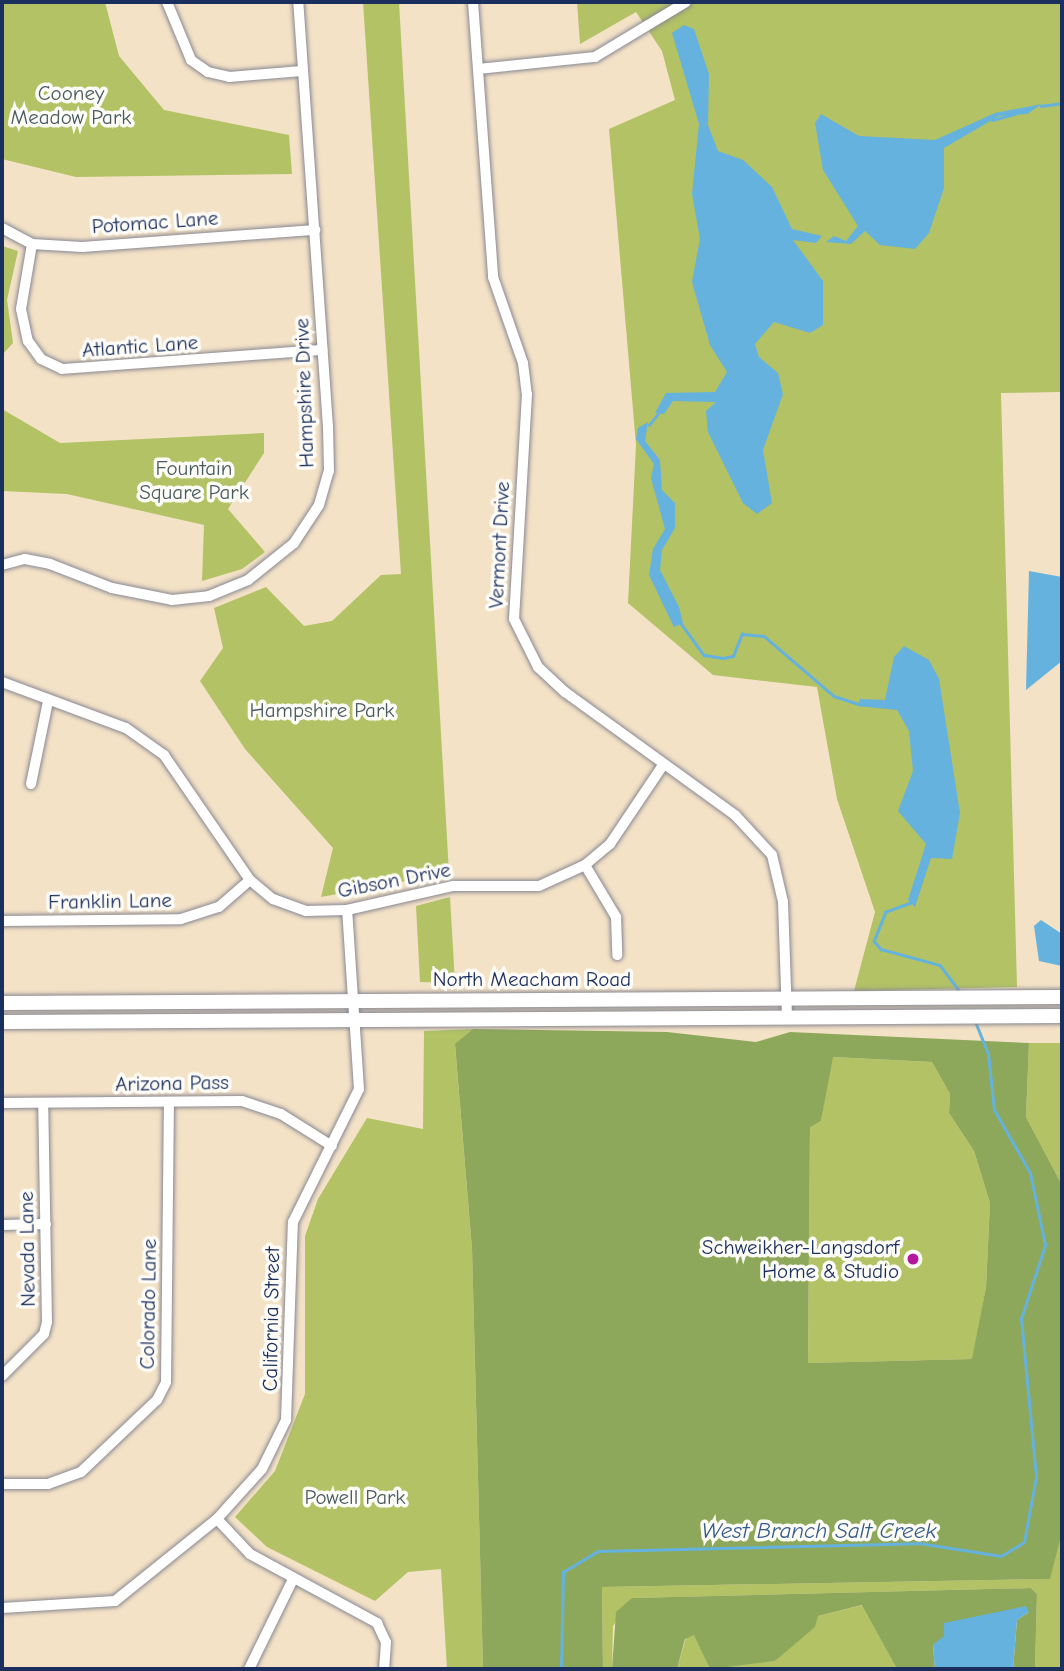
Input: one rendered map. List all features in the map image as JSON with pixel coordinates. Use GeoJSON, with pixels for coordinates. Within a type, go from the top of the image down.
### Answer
{"type":"FeatureCollection","features":[{"type":"Feature","properties":{"kind":"main road","name":"North Meacham Road"},"geometry":{"type":"LineString","coordinates":[[2,1003],[786,998],[944,1000],[1062,997]]}},
{"type":"Feature","properties":{"kind":"main road","name":"North Meacham Road"},"geometry":{"type":"LineString","coordinates":[[2,1022],[1062,1016]]}},
{"type":"Feature","properties":{"kind":"street"},"geometry":{"type":"LineString","coordinates":[[167,2],[191,60],[208,72],[302,71]]}},
{"type":"Feature","properties":{"kind":"street","name":"Hampshire Drive"},"geometry":{"type":"LineString","coordinates":[[2,565],[25,559],[50,564],[112,588],[172,600],[209,596],[248,580],[294,542],[319,505],[329,471],[298,2]]}},
{"type":"Feature","properties":{"kind":"street","name":"Vermont Drive"},"geometry":{"type":"LineString","coordinates":[[473,2],[493,277],[523,363],[527,394],[514,619],[538,667],[663,765],[735,815],[772,855],[783,902],[787,1017]]}},
{"type":"Feature","properties":{"kind":"street"},"geometry":{"type":"LineString","coordinates":[[478,69],[595,57],[687,2]]}},
{"type":"Feature","properties":{"kind":"street"},"geometry":{"type":"LineString","coordinates":[[2,228],[32,244]]}},
{"type":"Feature","properties":{"kind":"street","name":"Potomac Lane"},"geometry":{"type":"LineString","coordinates":[[32,244],[315,230]]}},
{"type":"Feature","properties":{"kind":"street","name":"Atlantic Lane"},"geometry":{"type":"LineString","coordinates":[[32,244],[21,309],[28,341],[41,359],[62,369],[323,350]]}},
{"type":"Feature","properties":{"kind":"street","name":"Gibson Drive"},"geometry":{"type":"LineString","coordinates":[[2,682],[126,728],[164,755],[250,880],[290,906],[347,911],[453,886],[521,889],[585,865],[610,844],[663,765]]}},
{"type":"Feature","properties":{"kind":"street"},"geometry":{"type":"LineString","coordinates":[[31,784],[48,701]]}},
{"type":"Feature","properties":{"kind":"street"},"geometry":{"type":"LineString","coordinates":[[585,865],[616,917],[617,955]]}},
{"type":"Feature","properties":{"kind":"street","name":"Franklin Lane"},"geometry":{"type":"LineString","coordinates":[[2,921],[181,919],[219,906],[250,880]]}},
{"type":"Feature","properties":{"kind":"street","name":"California Street"},"geometry":{"type":"LineString","coordinates":[[2,1608],[115,1601],[217,1520],[262,1469],[286,1420],[293,1222],[359,1089],[354,1018],[350,1001],[347,911]]}},
{"type":"Feature","properties":{"kind":"street","name":"Arizona Pass"},"geometry":{"type":"LineString","coordinates":[[2,1103],[242,1101],[281,1114],[332,1146]]}},
{"type":"Feature","properties":{"kind":"street","name":"Nevada Lane"},"geometry":{"type":"LineString","coordinates":[[2,1376],[44,1334],[46,1224],[43,1103]]}},
{"type":"Feature","properties":{"kind":"street","name":"Colorado Lane"},"geometry":{"type":"LineString","coordinates":[[2,1484],[48,1484],[81,1472],[157,1400],[166,1382],[169,1103]]}},
{"type":"Feature","properties":{"kind":"street"},"geometry":{"type":"LineString","coordinates":[[2,1225],[46,1224]]}},
{"type":"Feature","properties":{"kind":"street"},"geometry":{"type":"LineString","coordinates":[[217,1520],[250,1554],[293,1578],[361,1609],[386,1642],[384,1669]]}},
{"type":"Feature","properties":{"kind":"street"},"geometry":{"type":"LineString","coordinates":[[248,1669],[293,1578]]}},
{"type":"Feature","properties":{"kind":"green space","name":"Cooney Meadow Park"},"geometry":{"type":"Polygon","coordinates":[[[2,2],[105,2],[119,56],[164,110],[289,135],[292,174],[76,177],[2,159],[2,2]]]}},
{"type":"Feature","properties":{"kind":"green space","name":"Hampshire Park"},"geometry":{"type":"Polygon","coordinates":[[[363,2],[399,2],[449,873],[321,897],[333,848],[245,749],[200,681],[223,648],[214,608],[266,587],[304,626],[332,621],[381,575],[401,574],[363,2]]]}},
{"type":"Feature","properties":{"kind":"green space"},"geometry":{"type":"Polygon","coordinates":[[[577,2],[1062,2],[1062,392],[1001,393],[1017,987],[854,991],[875,912],[837,799],[817,687],[713,675],[628,603],[636,445],[609,129],[675,100],[662,51],[636,12],[580,44],[577,2]]]}},
{"type":"Feature","properties":{"kind":"green space"},"geometry":{"type":"Polygon","coordinates":[[[2,246],[18,251],[7,300],[13,343],[2,355],[2,246]]]}},
{"type":"Feature","properties":{"kind":"green space","name":"Fountain Square Park"},"geometry":{"type":"Polygon","coordinates":[[[2,409],[60,443],[264,433],[264,453],[228,509],[265,552],[242,569],[202,581],[204,525],[67,494],[2,491],[2,409]]]}},
{"type":"Feature","properties":{"kind":"green space"},"geometry":{"type":"Polygon","coordinates":[[[450,897],[455,983],[420,982],[416,906],[450,897]]]}},
{"type":"Feature","properties":{"kind":"green space","name":"Powell Park"},"geometry":{"type":"Polygon","coordinates":[[[473,1029],[455,1045],[472,1249],[483,1669],[447,1669],[441,1569],[408,1572],[375,1601],[267,1547],[235,1517],[275,1471],[305,1394],[305,1236],[318,1199],[367,1118],[423,1129],[424,1031],[473,1029]]]}},
{"type":"Feature","properties":{"kind":"green space"},"geometry":{"type":"Polygon","coordinates":[[[473,1029],[667,1032],[756,1042],[790,1032],[1029,1043],[1026,1117],[1062,1185],[1062,1532],[1050,1579],[602,1587],[603,1669],[483,1669],[472,1249],[455,1044],[473,1029]],[[833,1057],[821,1121],[810,1127],[808,1363],[972,1359],[986,1287],[990,1203],[974,1151],[949,1113],[950,1094],[932,1062],[833,1057]]]}},
{"type":"Feature","properties":{"kind":"green space"},"geometry":{"type":"Polygon","coordinates":[[[1029,1043],[1062,1043],[1062,1185],[1026,1117],[1029,1043]]]}},
{"type":"Feature","properties":{"kind":"green space"},"geometry":{"type":"Polygon","coordinates":[[[832,1057],[932,1062],[950,1094],[949,1113],[974,1151],[990,1203],[986,1287],[973,1359],[808,1363],[810,1126],[821,1121],[832,1057]]]}},
{"type":"Feature","properties":{"kind":"green space"},"geometry":{"type":"Polygon","coordinates":[[[1061,1532],[1062,1669],[1035,1669],[1037,1594],[1031,1588],[632,1598],[613,1626],[612,1669],[603,1669],[602,1587],[1049,1579],[1061,1532]]]}},
{"type":"Feature","properties":{"kind":"green space"},"geometry":{"type":"Polygon","coordinates":[[[1031,1588],[1037,1594],[1035,1669],[1013,1669],[1017,1620],[1029,1612],[974,1617],[933,1645],[935,1669],[897,1669],[862,1605],[818,1616],[815,1627],[775,1661],[710,1669],[694,1635],[685,1639],[677,1669],[612,1669],[616,1612],[632,1598],[1031,1588]]]}},
{"type":"Feature","properties":{"kind":"green space"},"geometry":{"type":"Polygon","coordinates":[[[863,1605],[897,1669],[724,1669],[729,1663],[775,1661],[818,1616],[863,1605]]]}},
{"type":"Feature","properties":{"kind":"green space"},"geometry":{"type":"Polygon","coordinates":[[[695,1634],[710,1669],[677,1669],[686,1638],[695,1634]]]}},
{"type":"Feature","properties":{"kind":"water"},"geometry":{"type":"Polygon","coordinates":[[[684,25],[694,29],[709,74],[708,125],[718,151],[743,160],[772,187],[792,229],[822,236],[816,243],[793,240],[823,281],[823,325],[810,333],[774,322],[755,344],[759,357],[778,373],[783,394],[763,450],[772,503],[757,514],[743,503],[708,432],[706,411],[716,402],[673,401],[664,414],[655,413],[666,393],[715,392],[727,372],[710,345],[692,282],[700,239],[692,194],[699,124],[672,33],[684,25]]]}},
{"type":"Feature","properties":{"kind":"water"},"geometry":{"type":"Polygon","coordinates":[[[1042,104],[1027,114],[999,116],[944,148],[944,188],[929,233],[915,249],[880,245],[865,231],[851,244],[826,242],[834,236],[846,241],[858,226],[823,170],[815,123],[821,114],[859,136],[935,140],[995,113],[1042,104]]]}},
{"type":"Feature","properties":{"kind":"water"},"geometry":{"type":"Polygon","coordinates":[[[648,422],[645,441],[660,460],[662,490],[675,503],[675,528],[662,550],[660,570],[679,607],[683,623],[674,627],[649,575],[653,549],[665,529],[651,478],[654,464],[636,439],[638,428],[648,422]]]}},
{"type":"Feature","properties":{"kind":"water"},"geometry":{"type":"Polygon","coordinates":[[[1029,571],[1062,577],[1062,661],[1026,690],[1029,571]]]}},
{"type":"Feature","properties":{"kind":"water"},"geometry":{"type":"Polygon","coordinates":[[[904,646],[929,660],[939,679],[960,813],[952,859],[931,858],[915,907],[908,900],[926,844],[898,811],[913,771],[909,731],[897,710],[858,706],[860,699],[885,700],[894,657],[904,646]]]}},
{"type":"Feature","properties":{"kind":"water"},"geometry":{"type":"Polygon","coordinates":[[[1041,920],[1062,934],[1062,966],[1039,961],[1034,926],[1041,920]]]}},
{"type":"Feature","properties":{"kind":"water"},"geometry":{"type":"Polygon","coordinates":[[[1026,1606],[1029,1612],[1017,1620],[1013,1669],[935,1669],[933,1645],[944,1636],[944,1623],[1026,1606]]]}},
{"type":"Feature","properties":{"kind":"waterway","name":"West Branch Salt Creek"},"geometry":{"type":"LineString","coordinates":[[1041,106],[1062,103]]}},
{"type":"Feature","properties":{"kind":"waterway","name":"West Branch Salt Creek"},"geometry":{"type":"LineString","coordinates":[[992,120],[1015,114]]}},
{"type":"Feature","properties":{"kind":"waterway","name":"West Branch Salt Creek"},"geometry":{"type":"LineString","coordinates":[[649,425],[658,414]]}},
{"type":"Feature","properties":{"kind":"waterway","name":"West Branch Salt Creek"},"geometry":{"type":"LineString","coordinates":[[680,622],[704,655],[723,658],[733,656],[742,634],[764,636],[834,696],[861,705]]}},
{"type":"Feature","properties":{"kind":"waterway","name":"West Branch Salt Creek"},"geometry":{"type":"LineString","coordinates":[[911,903],[886,912],[874,941],[881,949],[940,965],[961,993]]}},
{"type":"Feature","properties":{"kind":"waterway","name":"West Branch Salt Creek"},"geometry":{"type":"LineString","coordinates":[[561,1669],[563,1572],[598,1551],[919,1543],[1001,1556],[1024,1542],[1036,1477],[1021,1319],[1045,1245],[1030,1173],[994,1110],[988,1054],[975,1021]]}},
{"type":"Feature","properties":{"kind":"place","name":"Schweikher-Langsdorf Home & Studio"},"geometry":{"type":"Point","coordinates":[913,1259]}}]}
